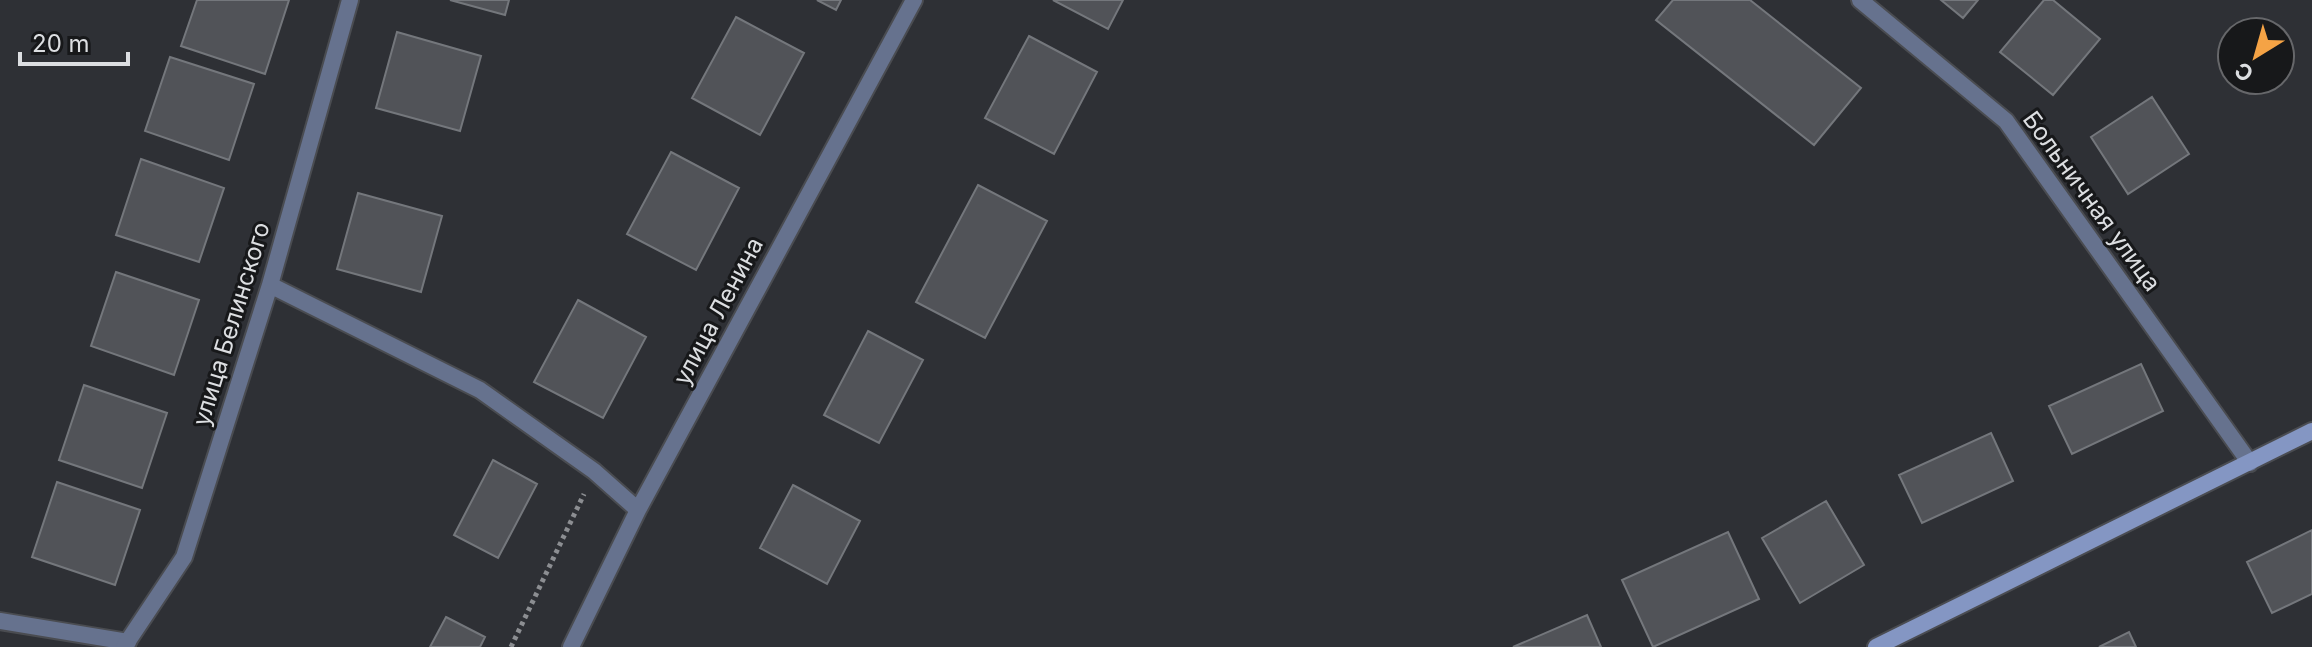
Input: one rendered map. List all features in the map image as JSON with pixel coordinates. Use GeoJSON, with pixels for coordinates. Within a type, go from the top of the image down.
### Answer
{"type":"FeatureCollection","features":[{"type":"Feature","properties":{"kind":"main road"},"geometry":{"type":"LineString","coordinates":[[1876,647],[2312,431]]}},
{"type":"Feature","properties":{"kind":"street","name":"улица Белинского"},"geometry":{"type":"LineString","coordinates":[[126,645],[184,557],[270,285],[350,0]]}},
{"type":"Feature","properties":{"kind":"street","name":"улица Ленина"},"geometry":{"type":"LineString","coordinates":[[571,647],[638,510],[914,0]]}},
{"type":"Feature","properties":{"kind":"street","name":"Больничная улица"},"geometry":{"type":"LineString","coordinates":[[1860,0],[2006,121],[2250,463]]}},
{"type":"Feature","properties":{"kind":"street"},"geometry":{"type":"LineString","coordinates":[[270,285],[480,390],[594,471],[638,510]]}},
{"type":"Feature","properties":{"kind":"street"},"geometry":{"type":"LineString","coordinates":[[0,621],[126,645]]}},
{"type":"Feature","properties":{"kind":"path"},"geometry":{"type":"LineString","coordinates":[[511,647],[594,471]]}},
{"type":"Feature","properties":{"kind":"building"},"geometry":{"type":"Polygon","coordinates":[[[197,0],[289,0],[265,74],[181,46],[197,0]]]}},
{"type":"Feature","properties":{"kind":"building"},"geometry":{"type":"Polygon","coordinates":[[[450,0],[509,0],[505,15],[450,0]]]}},
{"type":"Feature","properties":{"kind":"building"},"geometry":{"type":"Polygon","coordinates":[[[817,0],[841,0],[836,10],[817,0]]]}},
{"type":"Feature","properties":{"kind":"building"},"geometry":{"type":"Polygon","coordinates":[[[1053,0],[1123,0],[1108,29],[1053,0]]]}},
{"type":"Feature","properties":{"kind":"building"},"geometry":{"type":"Polygon","coordinates":[[[1673,0],[1750,0],[1861,88],[1814,145],[1656,20],[1673,0]]]}},
{"type":"Feature","properties":{"kind":"building"},"geometry":{"type":"Polygon","coordinates":[[[1941,0],[1978,0],[1963,18],[1941,0]]]}},
{"type":"Feature","properties":{"kind":"building"},"geometry":{"type":"Polygon","coordinates":[[[2044,0],[2053,0],[2100,39],[2053,95],[2000,52],[2044,0]]]}},
{"type":"Feature","properties":{"kind":"building"},"geometry":{"type":"Polygon","coordinates":[[[736,17],[804,53],[760,135],[692,98],[736,17]]]}},
{"type":"Feature","properties":{"kind":"building"},"geometry":{"type":"Polygon","coordinates":[[[397,32],[481,56],[460,131],[376,108],[397,32]]]}},
{"type":"Feature","properties":{"kind":"building"},"geometry":{"type":"Polygon","coordinates":[[[1029,36],[1097,72],[1054,154],[985,118],[1029,36]]]}},
{"type":"Feature","properties":{"kind":"building"},"geometry":{"type":"Polygon","coordinates":[[[170,57],[254,84],[229,160],[145,131],[170,57]]]}},
{"type":"Feature","properties":{"kind":"building"},"geometry":{"type":"Polygon","coordinates":[[[2152,97],[2189,154],[2128,194],[2091,137],[2152,97]]]}},
{"type":"Feature","properties":{"kind":"building"},"geometry":{"type":"Polygon","coordinates":[[[671,152],[739,188],[696,270],[627,234],[671,152]]]}},
{"type":"Feature","properties":{"kind":"building"},"geometry":{"type":"Polygon","coordinates":[[[141,159],[224,188],[199,262],[116,235],[141,159]]]}},
{"type":"Feature","properties":{"kind":"building"},"geometry":{"type":"Polygon","coordinates":[[[978,185],[1047,221],[985,338],[916,302],[978,185]]]}},
{"type":"Feature","properties":{"kind":"building"},"geometry":{"type":"Polygon","coordinates":[[[358,193],[442,216],[421,292],[337,269],[358,193]]]}},
{"type":"Feature","properties":{"kind":"building"},"geometry":{"type":"Polygon","coordinates":[[[116,272],[199,300],[174,375],[91,346],[116,272]]]}},
{"type":"Feature","properties":{"kind":"building"},"geometry":{"type":"Polygon","coordinates":[[[578,300],[646,337],[603,418],[534,382],[578,300]]]}},
{"type":"Feature","properties":{"kind":"building"},"geometry":{"type":"Polygon","coordinates":[[[868,331],[923,360],[879,443],[824,415],[868,331]]]}},
{"type":"Feature","properties":{"kind":"building"},"geometry":{"type":"Polygon","coordinates":[[[2141,364],[2163,411],[2072,454],[2049,406],[2141,364]]]}},
{"type":"Feature","properties":{"kind":"building"},"geometry":{"type":"Polygon","coordinates":[[[84,385],[167,413],[142,488],[59,460],[84,385]]]}},
{"type":"Feature","properties":{"kind":"building"},"geometry":{"type":"Polygon","coordinates":[[[1991,433],[2013,481],[1922,523],[1899,475],[1991,433]]]}},
{"type":"Feature","properties":{"kind":"building"},"geometry":{"type":"Polygon","coordinates":[[[493,460],[537,484],[498,558],[454,535],[493,460]]]}},
{"type":"Feature","properties":{"kind":"building"},"geometry":{"type":"Polygon","coordinates":[[[57,482],[140,510],[115,585],[32,557],[57,482]]]}},
{"type":"Feature","properties":{"kind":"building"},"geometry":{"type":"Polygon","coordinates":[[[793,485],[860,521],[827,584],[760,548],[793,485]]]}},
{"type":"Feature","properties":{"kind":"building"},"geometry":{"type":"Polygon","coordinates":[[[1826,501],[1864,565],[1800,603],[1762,538],[1826,501]]]}},
{"type":"Feature","properties":{"kind":"building"},"geometry":{"type":"Polygon","coordinates":[[[2312,530],[2312,594],[2272,613],[2247,562],[2312,530]]]}},
{"type":"Feature","properties":{"kind":"building"},"geometry":{"type":"Polygon","coordinates":[[[1728,532],[1759,599],[1653,647],[1622,580],[1728,532]]]}},
{"type":"Feature","properties":{"kind":"building"},"geometry":{"type":"Polygon","coordinates":[[[1587,615],[1601,647],[1513,647],[1587,615]]]}},
{"type":"Feature","properties":{"kind":"building"},"geometry":{"type":"Polygon","coordinates":[[[446,617],[485,637],[480,647],[430,647],[446,617]]]}},
{"type":"Feature","properties":{"kind":"building"},"geometry":{"type":"Polygon","coordinates":[[[2129,632],[2136,647],[2099,647],[2129,632]]]}}]}
